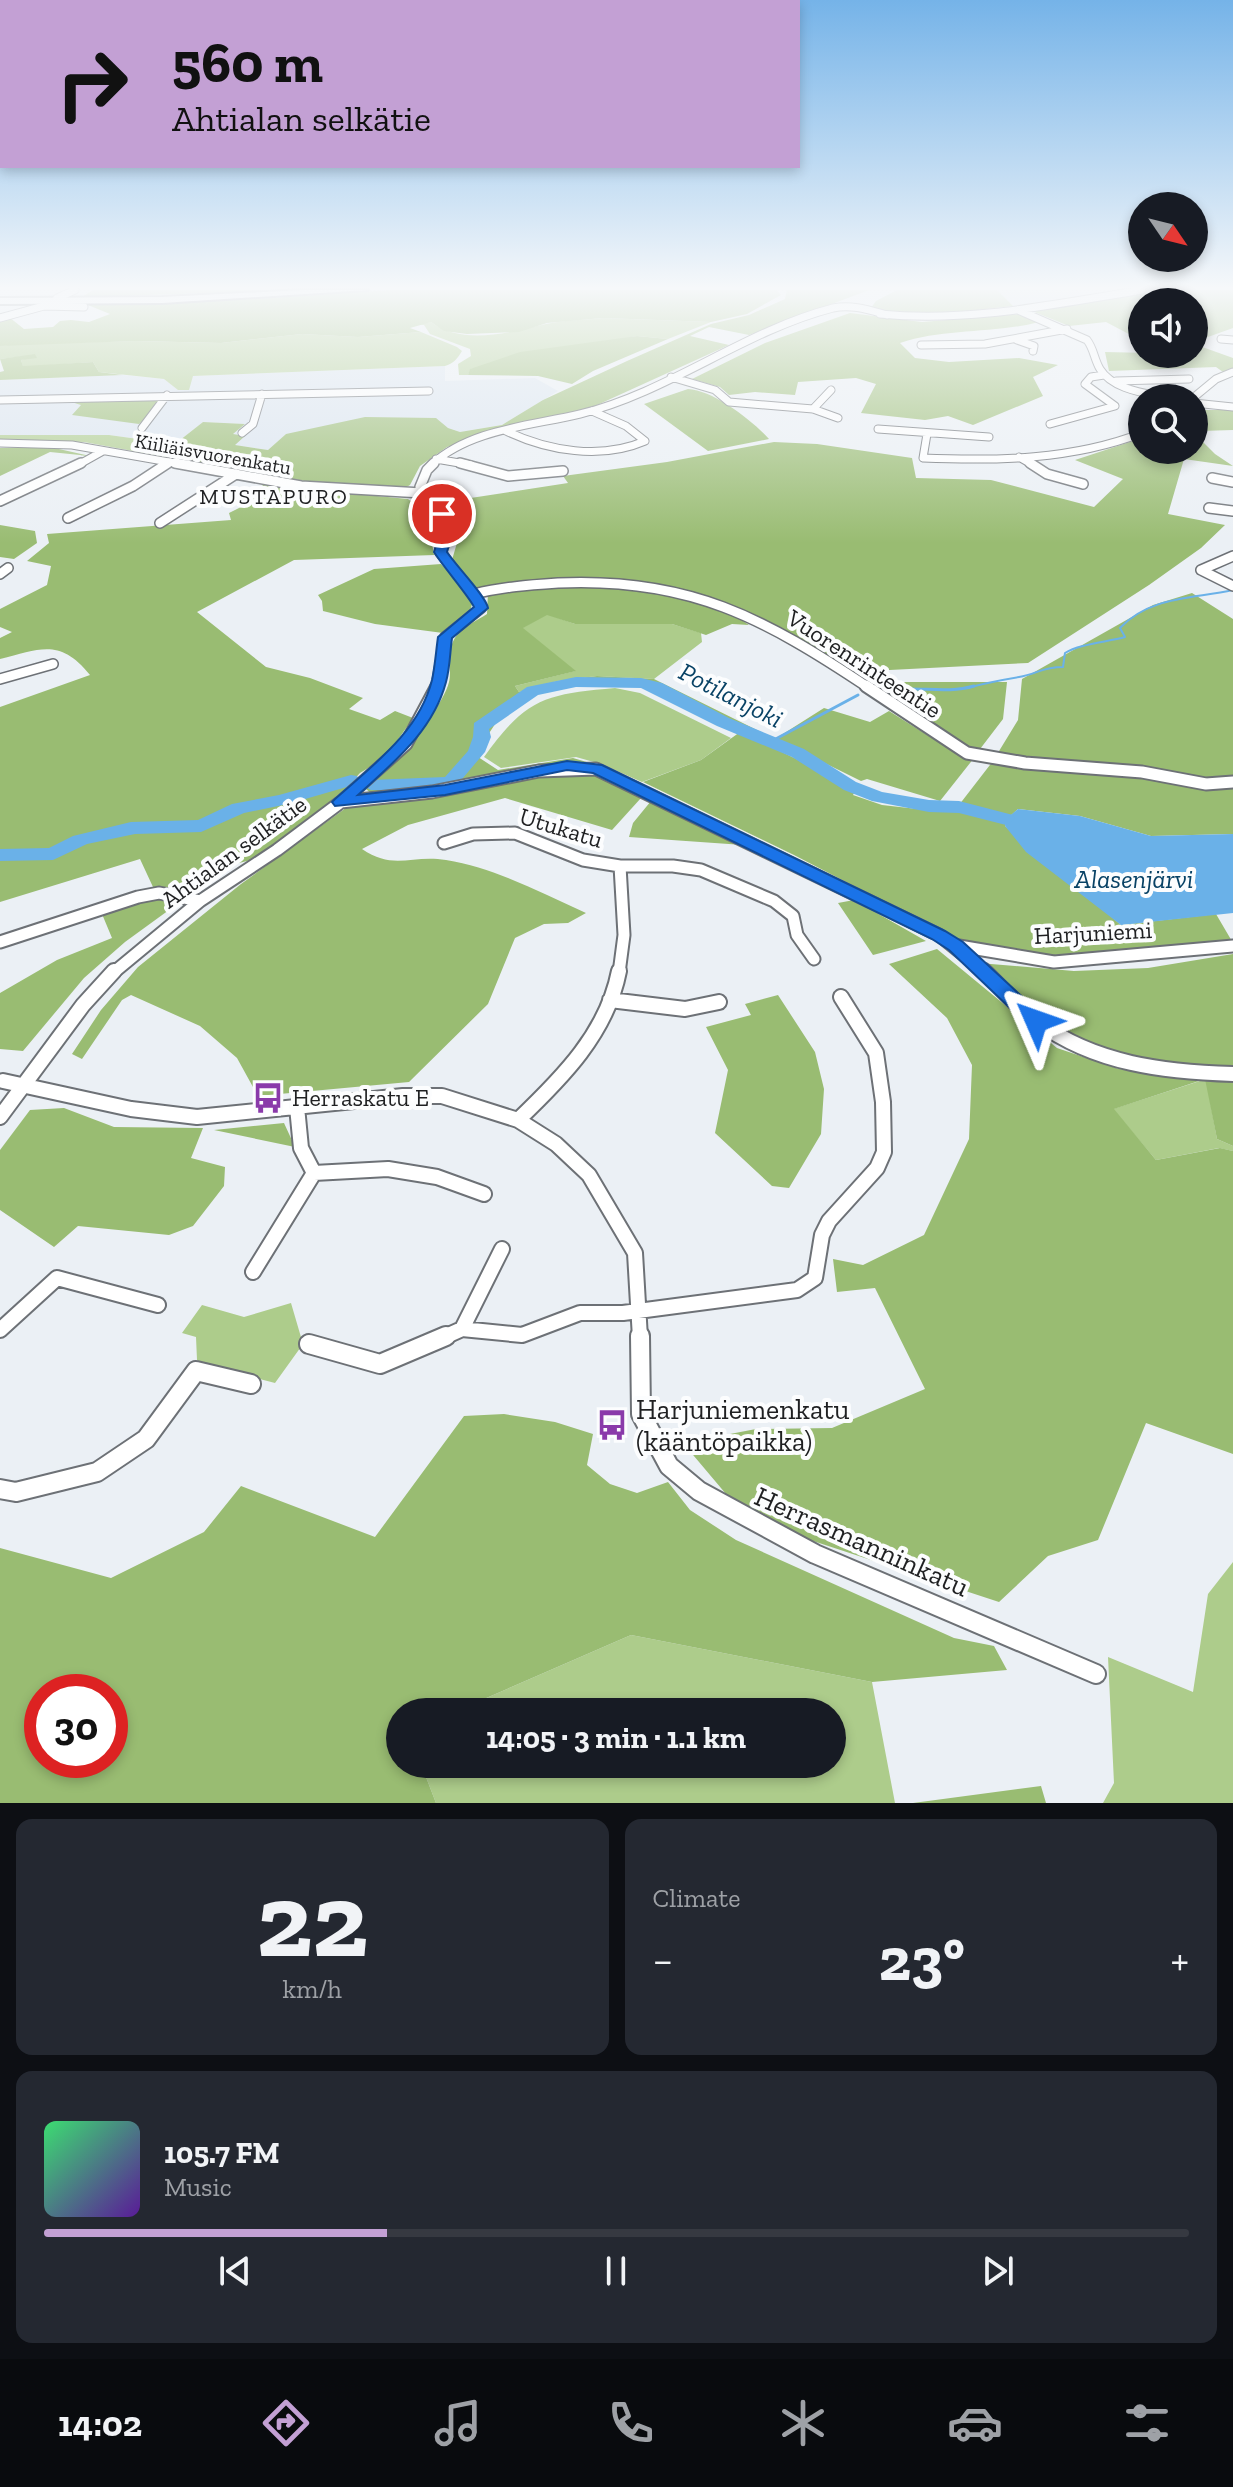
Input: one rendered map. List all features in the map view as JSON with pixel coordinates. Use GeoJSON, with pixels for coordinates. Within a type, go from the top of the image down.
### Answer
{"type":"FeatureCollection","features":[{"type":"Feature","properties":{"kind":"street"},"geometry":{"type":"LineString","coordinates":[[474,594],[456,576],[440,552],[448,521],[427,505],[422,493],[422,475],[436,459],[465,444],[506,431],[592,411],[677,374]]}},
{"type":"Feature","properties":{"kind":"street"},"geometry":{"type":"LineString","coordinates":[[1208,387],[1228,374]]}},
{"type":"Feature","properties":{"kind":"street"},"geometry":{"type":"LineString","coordinates":[[1050,424],[1115,406],[1085,384],[1091,377],[1104,375],[1128,386]]}},
{"type":"Feature","properties":{"kind":"street"},"geometry":{"type":"LineString","coordinates":[[671,377],[715,390],[729,402],[813,409],[838,418]]}},
{"type":"Feature","properties":{"kind":"street"},"geometry":{"type":"LineString","coordinates":[[1113,381],[1189,379]]}},
{"type":"Feature","properties":{"kind":"street"},"geometry":{"type":"LineString","coordinates":[[813,409],[831,390]]}},
{"type":"Feature","properties":{"kind":"street"},"geometry":{"type":"LineString","coordinates":[[0,400],[429,391]]}},
{"type":"Feature","properties":{"kind":"street"},"geometry":{"type":"LineString","coordinates":[[242,433],[253,424],[262,394]]}},
{"type":"Feature","properties":{"kind":"street"},"geometry":{"type":"LineString","coordinates":[[142,428],[167,395]]}},
{"type":"Feature","properties":{"kind":"street"},"geometry":{"type":"LineString","coordinates":[[1208,403],[1233,407]]}},
{"type":"Feature","properties":{"kind":"street"},"geometry":{"type":"LineString","coordinates":[[506,431],[536,443],[591,452],[633,446],[645,441],[626,426],[592,411]]}},
{"type":"Feature","properties":{"kind":"street"},"geometry":{"type":"LineString","coordinates":[[878,429],[989,437]]}},
{"type":"Feature","properties":{"kind":"street"},"geometry":{"type":"LineString","coordinates":[[927,434],[923,458],[983,461],[1098,447],[1128,437]]}},
{"type":"Feature","properties":{"kind":"street","name":"Kiiliäisvuorenkatu"},"geometry":{"type":"LineString","coordinates":[[0,443],[60,443],[301,486],[422,493]]}},
{"type":"Feature","properties":{"kind":"street"},"geometry":{"type":"LineString","coordinates":[[0,501],[66,472],[103,451]]}},
{"type":"Feature","properties":{"kind":"street"},"geometry":{"type":"LineString","coordinates":[[1019,457],[1047,474],[1083,484]]}},
{"type":"Feature","properties":{"kind":"street"},"geometry":{"type":"LineString","coordinates":[[436,459],[508,476],[563,471]]}},
{"type":"Feature","properties":{"kind":"street"},"geometry":{"type":"LineString","coordinates":[[68,518],[133,486],[170,461]]}},
{"type":"Feature","properties":{"kind":"street"},"geometry":{"type":"LineString","coordinates":[[160,523],[236,474]]}},
{"type":"Feature","properties":{"kind":"street"},"geometry":{"type":"LineString","coordinates":[[1212,478],[1233,482]]}},
{"type":"Feature","properties":{"kind":"street"},"geometry":{"type":"LineString","coordinates":[[1209,508],[1233,511]]}},
{"type":"Feature","properties":{"kind":"street"},"geometry":{"type":"LineString","coordinates":[[1233,556],[1201,570],[1233,586]]}},
{"type":"Feature","properties":{"kind":"street","name":"Vuorenrinteentie"},"geometry":{"type":"LineString","coordinates":[[474,594],[507,586],[604,581],[649,585],[695,596],[767,625],[967,753],[1025,763],[1142,772],[1206,784],[1233,782]]}},
{"type":"Feature","properties":{"kind":"street","name":"Ahtialan selkätie"},"geometry":{"type":"LineString","coordinates":[[0,1117],[83,1005],[123,962],[200,901],[277,850],[341,802],[406,744],[439,682],[445,637],[481,608],[474,594]]}},
{"type":"Feature","properties":{"kind":"street"},"geometry":{"type":"LineString","coordinates":[[0,679],[53,664]]}},
{"type":"Feature","properties":{"kind":"street","name":"Harjuniemi"},"geometry":{"type":"LineString","coordinates":[[341,802],[445,790],[567,766],[596,769],[780,856],[956,946],[1036,1021],[1078,1045],[1136,1063],[1199,1074],[1233,1074]]}},
{"type":"Feature","properties":{"kind":"street","name":"Utukatu"},"geometry":{"type":"LineString","coordinates":[[444,843],[473,834],[515,833],[583,860],[620,866],[673,866],[701,870],[774,901],[793,916],[797,935],[814,959]]}},
{"type":"Feature","properties":{"kind":"street"},"geometry":{"type":"LineString","coordinates":[[518,1120],[564,1077],[587,1049],[610,1000],[622,960],[624,930],[620,866]]}},
{"type":"Feature","properties":{"kind":"street"},"geometry":{"type":"LineString","coordinates":[[0,942],[138,897],[159,893],[200,901]]}},
{"type":"Feature","properties":{"kind":"street","name":"Harjuniemi"},"geometry":{"type":"LineString","coordinates":[[956,946],[1054,962],[1233,946]]}},
{"type":"Feature","properties":{"kind":"street"},"geometry":{"type":"LineString","coordinates":[[309,1344],[380,1364],[462,1329],[522,1335],[580,1313],[640,1310],[797,1290],[815,1278],[822,1235],[829,1221],[877,1168],[884,1152],[883,1102],[876,1053],[841,997]]}},
{"type":"Feature","properties":{"kind":"street"},"geometry":{"type":"LineString","coordinates":[[610,1000],[685,1009],[719,1002]]}},
{"type":"Feature","properties":{"kind":"street","name":"Herrasmanninkatu"},"geometry":{"type":"LineString","coordinates":[[3,1081],[131,1109],[197,1117],[403,1096],[442,1096],[518,1120],[556,1144],[589,1175],[635,1253],[640,1310],[641,1414],[669,1466],[699,1491],[815,1554],[1096,1674]]}},
{"type":"Feature","properties":{"kind":"street"},"geometry":{"type":"LineString","coordinates":[[297,1107],[301,1148],[314,1173]]}},
{"type":"Feature","properties":{"kind":"street"},"geometry":{"type":"LineString","coordinates":[[314,1173],[388,1169],[437,1177],[484,1194]]}},
{"type":"Feature","properties":{"kind":"street"},"geometry":{"type":"LineString","coordinates":[[253,1272],[314,1173]]}},
{"type":"Feature","properties":{"kind":"street"},"geometry":{"type":"LineString","coordinates":[[462,1329],[502,1249]]}},
{"type":"Feature","properties":{"kind":"street"},"geometry":{"type":"LineString","coordinates":[[0,1330],[57,1278],[158,1305]]}},
{"type":"Feature","properties":{"kind":"street"},"geometry":{"type":"LineString","coordinates":[[0,1489],[16,1492],[97,1472],[146,1439],[196,1371],[251,1384]]}},
{"type":"Feature","properties":{"kind":"shaded area"},"geometry":{"type":"Polygon","coordinates":[[[445,374],[445,381],[535,378],[558,391],[502,425],[460,432],[448,428],[286,434],[268,450],[234,445],[232,435],[244,424],[203,422],[175,444],[109,435],[0,435],[0,380],[123,375],[164,379],[178,390],[193,376],[445,374]]]}},
{"type":"Feature","properties":{"kind":"green space"},"geometry":{"type":"Polygon","coordinates":[[[0,374],[123,375],[0,380],[0,374]]]}},
{"type":"Feature","properties":{"kind":"green space"},"geometry":{"type":"Polygon","coordinates":[[[119,374],[240,374],[193,376],[189,390],[178,390],[164,379],[119,374]]]}},
{"type":"Feature","properties":{"kind":"green space"},"geometry":{"type":"Polygon","coordinates":[[[588,374],[572,384],[538,376],[468,375],[588,374]]]}},
{"type":"Feature","properties":{"kind":"green space"},"geometry":{"type":"Polygon","coordinates":[[[599,374],[665,374],[584,411],[447,447],[420,466],[410,485],[401,490],[310,482],[133,451],[138,439],[175,444],[203,422],[245,424],[233,434],[245,436],[235,445],[268,450],[286,434],[365,417],[436,418],[448,428],[460,432],[502,425],[543,400],[599,374]]]}},
{"type":"Feature","properties":{"kind":"green space"},"geometry":{"type":"Polygon","coordinates":[[[702,374],[1039,374],[1033,377],[1043,396],[973,425],[948,416],[925,420],[861,413],[876,384],[856,378],[798,382],[795,395],[755,392],[729,395],[720,387],[692,379],[702,374]]]}},
{"type":"Feature","properties":{"kind":"green space"},"geometry":{"type":"Polygon","coordinates":[[[688,389],[720,401],[769,439],[708,451],[644,404],[688,389]]]}},
{"type":"Feature","properties":{"kind":"green space"},"geometry":{"type":"Polygon","coordinates":[[[160,397],[152,413],[139,424],[72,415],[81,405],[68,401],[160,397]]]}},
{"type":"Feature","properties":{"kind":"green space"},"geometry":{"type":"Polygon","coordinates":[[[1208,410],[1233,410],[1233,430],[1208,431],[1208,410]]]}},
{"type":"Feature","properties":{"kind":"green space"},"geometry":{"type":"Polygon","coordinates":[[[0,435],[109,435],[138,439],[133,451],[84,442],[0,440],[0,435]]]}},
{"type":"Feature","properties":{"kind":"green space"},"geometry":{"type":"Polygon","coordinates":[[[774,442],[817,444],[912,458],[916,478],[991,480],[1094,507],[1123,479],[1075,460],[1128,443],[1128,464],[1183,464],[1168,514],[1225,525],[1201,548],[1149,585],[1028,663],[850,672],[803,643],[742,614],[609,580],[479,591],[461,575],[452,560],[461,529],[451,513],[451,501],[568,483],[563,476],[667,462],[774,442]]]}},
{"type":"Feature","properties":{"kind":"green space"},"geometry":{"type":"Polygon","coordinates":[[[50,447],[90,456],[50,452],[0,476],[0,448],[50,447]]]}},
{"type":"Feature","properties":{"kind":"green space"},"geometry":{"type":"Polygon","coordinates":[[[1208,447],[1215,454],[1233,466],[1208,462],[1208,447]]]}},
{"type":"Feature","properties":{"kind":"green space"},"geometry":{"type":"Polygon","coordinates":[[[263,485],[408,499],[441,524],[432,543],[434,555],[294,560],[197,612],[266,667],[310,678],[363,698],[349,709],[380,720],[395,711],[413,718],[386,757],[360,773],[331,805],[259,858],[231,865],[192,893],[173,887],[153,887],[140,859],[0,902],[0,707],[90,675],[69,655],[49,649],[0,659],[0,638],[12,632],[0,627],[0,609],[47,585],[51,566],[27,561],[49,543],[47,534],[231,520],[229,513],[251,502],[263,485]]]}},
{"type":"Feature","properties":{"kind":"green space"},"geometry":{"type":"Polygon","coordinates":[[[0,525],[35,531],[37,543],[14,559],[0,557],[0,525]]]}},
{"type":"Feature","properties":{"kind":"green space"},"geometry":{"type":"Polygon","coordinates":[[[441,564],[474,598],[469,614],[443,633],[375,624],[323,611],[318,595],[374,569],[441,564]]]}},
{"type":"Feature","properties":{"kind":"green space"},"geometry":{"type":"Polygon","coordinates":[[[605,583],[698,601],[749,625],[732,624],[706,635],[672,624],[575,624],[547,615],[523,628],[576,671],[515,686],[519,692],[557,681],[597,676],[654,679],[775,739],[824,708],[870,722],[889,711],[951,750],[974,758],[940,801],[867,779],[861,781],[776,739],[769,742],[657,687],[615,681],[547,687],[497,721],[475,755],[498,770],[573,758],[604,767],[573,762],[374,796],[366,789],[401,755],[436,708],[449,682],[453,641],[467,626],[487,614],[488,592],[605,583]]]}},
{"type":"Feature","properties":{"kind":"green space"},"geometry":{"type":"Polygon","coordinates":[[[1192,593],[1233,619],[1233,775],[1220,780],[996,756],[1018,720],[1022,679],[1153,605],[1192,593]]]}},
{"type":"Feature","properties":{"kind":"green space"},"geometry":{"type":"Polygon","coordinates":[[[547,614],[575,624],[672,624],[701,633],[702,642],[654,679],[597,676],[557,681],[519,692],[515,686],[575,671],[522,628],[547,614]]]}},
{"type":"Feature","properties":{"kind":"green space"},"geometry":{"type":"Polygon","coordinates":[[[899,682],[1007,682],[1003,719],[977,753],[957,745],[882,692],[899,682]]]}},
{"type":"Feature","properties":{"kind":"green space"},"geometry":{"type":"Polygon","coordinates":[[[615,688],[640,693],[731,738],[701,760],[642,782],[576,757],[501,768],[484,757],[512,722],[539,703],[571,693],[615,688]]]}},
{"type":"Feature","properties":{"kind":"green space"},"geometry":{"type":"Polygon","coordinates":[[[740,732],[857,788],[853,795],[882,805],[935,811],[959,810],[1006,821],[1005,826],[1121,925],[1216,914],[1233,943],[1053,957],[964,943],[794,855],[643,782],[701,760],[740,732]]]}},
{"type":"Feature","properties":{"kind":"green space"},"geometry":{"type":"Polygon","coordinates":[[[993,761],[1233,784],[1233,834],[1151,836],[1080,816],[1018,809],[1007,819],[959,805],[993,761]]]}},
{"type":"Feature","properties":{"kind":"green space"},"geometry":{"type":"Polygon","coordinates":[[[565,770],[595,772],[641,798],[612,830],[505,798],[408,825],[362,849],[373,856],[394,861],[446,860],[482,869],[586,913],[568,923],[544,924],[515,938],[488,1004],[409,1082],[258,1096],[237,1058],[200,1026],[131,995],[122,1000],[82,1059],[72,1054],[101,1010],[138,967],[241,884],[350,805],[565,770]]]}},
{"type":"Feature","properties":{"kind":"green space"},"geometry":{"type":"Polygon","coordinates":[[[651,801],[743,845],[629,837],[633,823],[651,801]]]}},
{"type":"Feature","properties":{"kind":"green space"},"geometry":{"type":"Polygon","coordinates":[[[168,897],[180,902],[125,942],[84,978],[23,1051],[0,1049],[0,993],[57,960],[112,938],[102,914],[150,898],[168,897]]]}},
{"type":"Feature","properties":{"kind":"green space"},"geometry":{"type":"Polygon","coordinates":[[[854,900],[926,941],[873,955],[838,903],[854,900]]]}},
{"type":"Feature","properties":{"kind":"green space"},"geometry":{"type":"Polygon","coordinates":[[[937,949],[1057,1048],[1119,1069],[1233,1079],[1233,1146],[1217,1139],[1205,1079],[1114,1109],[1156,1160],[1220,1148],[1233,1151],[1233,1454],[1146,1423],[1098,1540],[1048,1556],[999,1602],[810,1540],[760,1519],[726,1494],[683,1443],[756,1429],[832,1428],[925,1389],[875,1288],[837,1292],[833,1259],[863,1265],[924,1235],[969,1139],[972,1065],[947,1018],[889,964],[937,949]]]}},
{"type":"Feature","properties":{"kind":"green space"},"geometry":{"type":"Polygon","coordinates":[[[1233,954],[1233,1072],[1135,1059],[1063,1034],[1035,1016],[979,963],[1074,971],[1148,968],[1233,954]]]}},
{"type":"Feature","properties":{"kind":"green space"},"geometry":{"type":"Polygon","coordinates":[[[778,995],[815,1052],[824,1089],[821,1134],[789,1188],[772,1186],[715,1133],[728,1070],[706,1027],[751,1015],[745,1004],[778,995]]]}},
{"type":"Feature","properties":{"kind":"green space"},"geometry":{"type":"Polygon","coordinates":[[[1206,1079],[1217,1139],[1233,1146],[1233,1151],[1219,1148],[1156,1160],[1113,1109],[1206,1079]]]}},
{"type":"Feature","properties":{"kind":"green space"},"geometry":{"type":"Polygon","coordinates":[[[64,1108],[114,1127],[203,1128],[191,1158],[225,1167],[224,1186],[193,1226],[169,1235],[78,1226],[54,1247],[0,1210],[0,1150],[30,1110],[64,1108]]]}},
{"type":"Feature","properties":{"kind":"green space"},"geometry":{"type":"Polygon","coordinates":[[[284,1123],[295,1147],[214,1130],[284,1123]]]}},
{"type":"Feature","properties":{"kind":"green space"},"geometry":{"type":"Polygon","coordinates":[[[291,1303],[303,1344],[275,1383],[205,1365],[197,1360],[196,1337],[182,1333],[202,1305],[244,1317],[291,1303]]]}},
{"type":"Feature","properties":{"kind":"green space"},"geometry":{"type":"Polygon","coordinates":[[[504,1414],[555,1422],[593,1434],[587,1465],[610,1484],[637,1493],[668,1482],[690,1510],[736,1540],[954,1638],[994,1646],[1007,1670],[872,1682],[631,1635],[486,1698],[386,1698],[386,1778],[426,1778],[436,1803],[0,1803],[0,1548],[111,1578],[204,1532],[241,1486],[375,1537],[464,1416],[504,1414]]]}},
{"type":"Feature","properties":{"kind":"green space"},"geometry":{"type":"Polygon","coordinates":[[[1233,1562],[1233,1803],[1103,1803],[1114,1783],[1108,1657],[1193,1692],[1208,1594],[1233,1562]]]}},
{"type":"Feature","properties":{"kind":"green space"},"geometry":{"type":"Polygon","coordinates":[[[631,1635],[872,1682],[895,1803],[436,1803],[426,1778],[846,1778],[846,1698],[486,1698],[631,1635]]]}},
{"type":"Feature","properties":{"kind":"green space"},"geometry":{"type":"Polygon","coordinates":[[[1041,1786],[1046,1803],[913,1803],[1041,1786]]]}},
{"type":"Feature","properties":{"kind":"water","name":"Alasenjärvi"},"geometry":{"type":"Polygon","coordinates":[[[1018,809],[1080,816],[1151,836],[1233,834],[1233,913],[1121,925],[1026,852],[1005,826],[1006,819],[1018,809]]]}},
{"type":"Feature","properties":{"kind":"waterway"},"geometry":{"type":"LineString","coordinates":[[967,688],[1063,667],[1065,653],[1085,645],[1125,637],[1120,628],[1158,604],[1233,590]]}},
{"type":"Feature","properties":{"kind":"waterway","name":"Potilanjoki"},"geometry":{"type":"LineString","coordinates":[[371,785],[437,785],[451,781],[476,752],[482,737],[480,727],[533,691],[576,682],[641,683],[656,687],[723,722],[798,753],[850,786],[878,797],[929,806],[959,807],[1006,819]]}},
{"type":"Feature","properties":{"kind":"waterway"},"geometry":{"type":"LineString","coordinates":[[881,692],[951,690],[974,686]]}},
{"type":"Feature","properties":{"kind":"waterway"},"geometry":{"type":"LineString","coordinates":[[770,742],[858,695]]}},
{"type":"Feature","properties":{"kind":"waterway","name":"Potilanjoki"},"geometry":{"type":"LineString","coordinates":[[0,855],[53,854],[80,840],[131,828],[201,826],[239,808],[282,800],[351,780]]}},
{"type":"Feature","properties":{"kind":"place","name":"Herraskatu E"},"geometry":{"type":"Point","coordinates":[268,1098]}},
{"type":"Feature","properties":{"kind":"place","name":"Harjuniemenkatu (kääntöpaikka)"},"geometry":{"type":"Point","coordinates":[612,1425]}},
{"type":"Feature","properties":{"kind":"district","name":"MUSTAPURO"},"geometry":{"type":"Point","coordinates":[274,496]}},
{"type":"Feature","properties":{"kind":"route"},"geometry":{"type":"LineString","coordinates":[[442,514],[446,516],[448,526],[440,552],[456,576],[480,600],[481,608],[445,637],[439,682],[406,744],[341,802],[445,790],[536,770],[567,766],[596,769],[939,935],[956,946],[1036,1021]]}}]}
